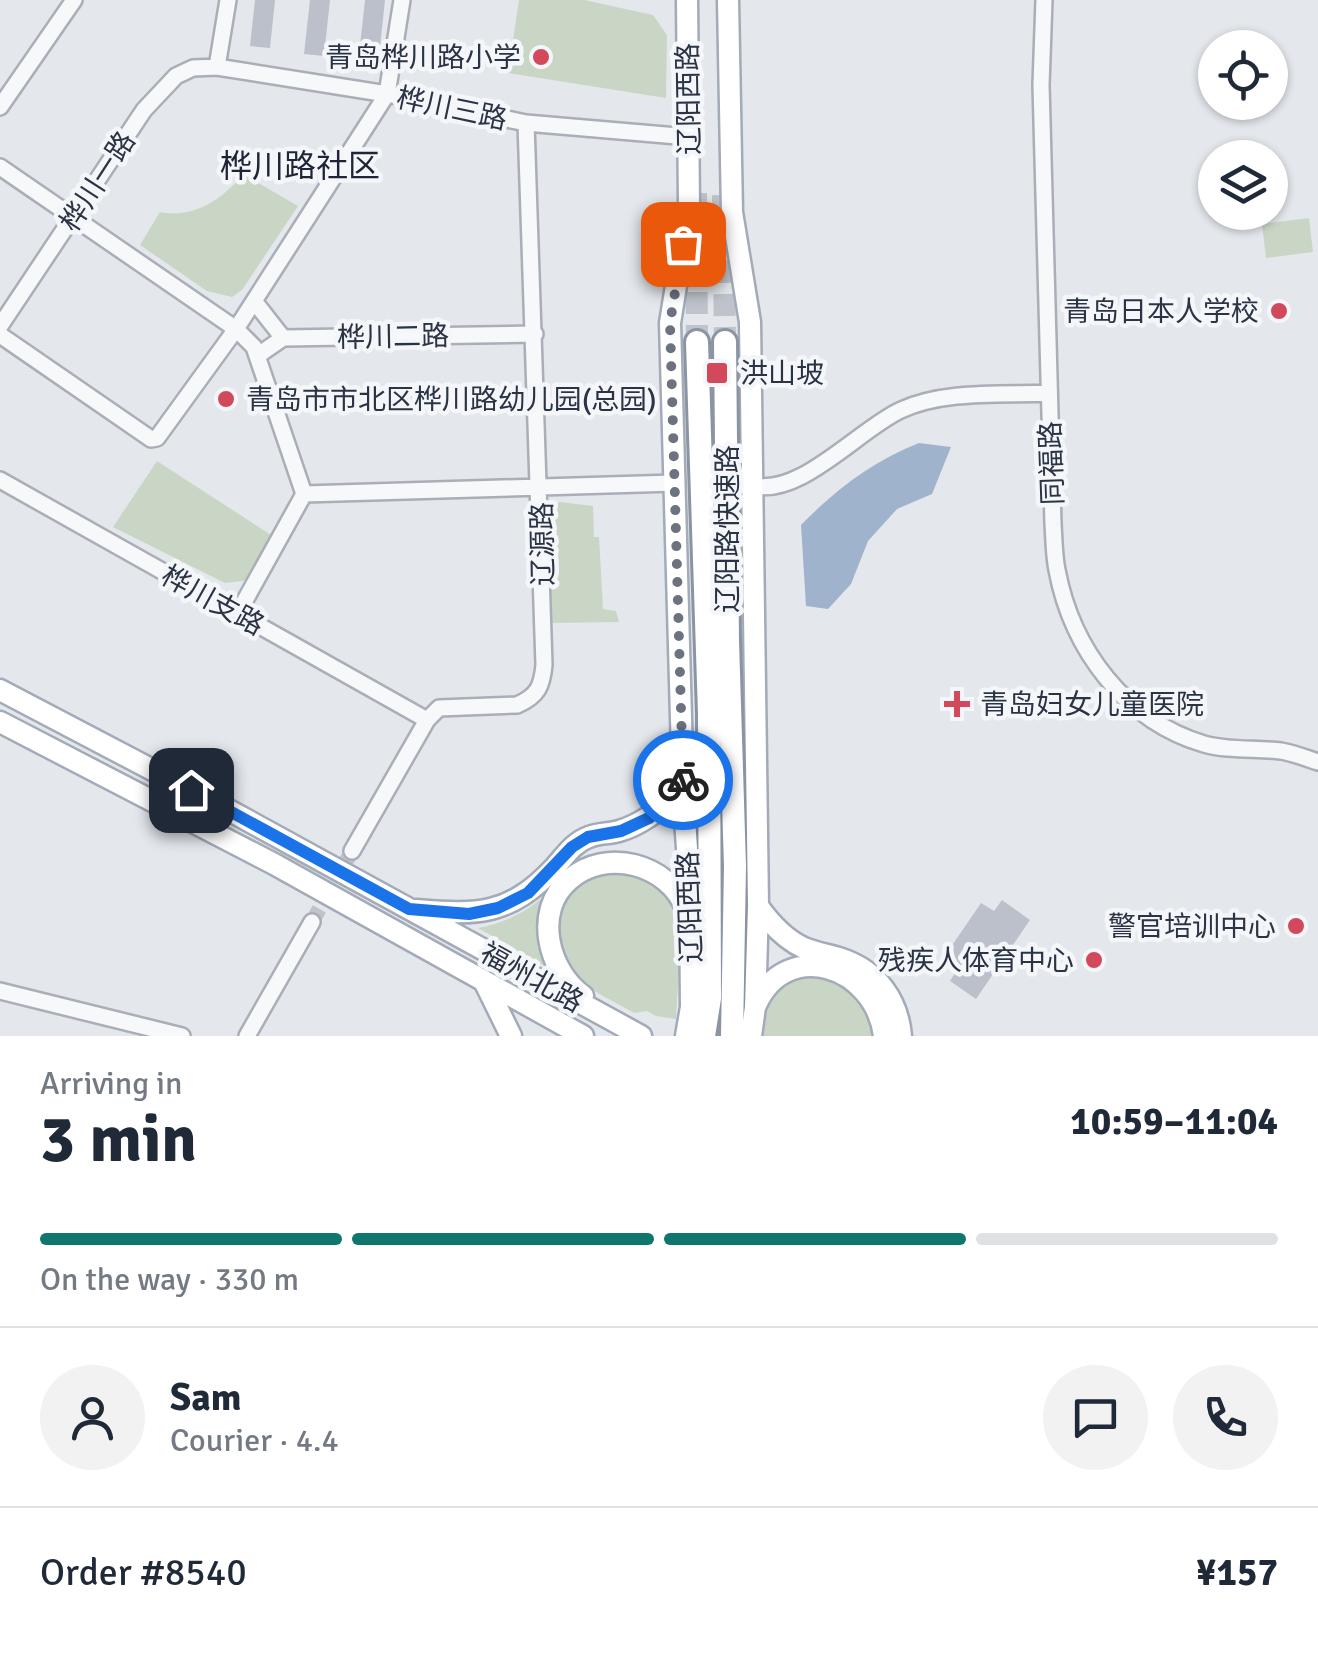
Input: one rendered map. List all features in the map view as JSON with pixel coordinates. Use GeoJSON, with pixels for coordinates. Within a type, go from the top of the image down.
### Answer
{"type":"FeatureCollection","features":[{"type":"Feature","properties":{"kind":"highway","name":"辽阳路快速路"},"geometry":{"type":"LineString","coordinates":[[697,342],[720,715]]}},
{"type":"Feature","properties":{"kind":"highway","name":"辽阳路快速路"},"geometry":{"type":"LineString","coordinates":[[720,715],[725,342]]}},
{"type":"Feature","properties":{"kind":"highway","name":"辽阳西路"},"geometry":{"type":"LineString","coordinates":[[704,1036],[710,998],[720,715]]}},
{"type":"Feature","properties":{"kind":"highway","name":"辽阳西路"},"geometry":{"type":"LineString","coordinates":[[720,715],[735,866],[732,1036]]}},
{"type":"Feature","properties":{"kind":"main road","name":"辽阳西路"},"geometry":{"type":"LineString","coordinates":[[728,0],[732,212],[750,322],[758,906],[751,1036]]}},
{"type":"Feature","properties":{"kind":"main road"},"geometry":{"type":"LineString","coordinates":[[738,0],[743,281]]}},
{"type":"Feature","properties":{"kind":"main road","name":"辽阳西路"},"geometry":{"type":"LineString","coordinates":[[683,1],[690,205],[670,323],[690,922],[691,1007],[686,1036]]}},
{"type":"Feature","properties":{"kind":"main road","name":"福州北路"},"geometry":{"type":"LineString","coordinates":[[0,690],[642,1036]]}},
{"type":"Feature","properties":{"kind":"main road","name":"福州北路"},"geometry":{"type":"LineString","coordinates":[[0,722],[274,864],[583,1036]]}},
{"type":"Feature","properties":{"kind":"main road"},"geometry":{"type":"LineString","coordinates":[[409,909],[469,914],[498,908],[528,893],[572,847],[588,837],[621,831],[649,818],[683,790]]}},
{"type":"Feature","properties":{"kind":"main road"},"geometry":{"type":"LineString","coordinates":[[642,1036],[569,986],[550,953],[548,916],[566,882],[592,866],[628,863],[657,872],[679,892],[690,922]]}},
{"type":"Feature","properties":{"kind":"main road"},"geometry":{"type":"LineString","coordinates":[[758,906],[793,942],[851,962],[876,978],[896,1010],[902,1036]]}},
{"type":"Feature","properties":{"kind":"main road"},"geometry":{"type":"LineString","coordinates":[[755,1007],[771,980],[795,970],[824,968],[844,973],[864,988],[875,1002],[884,1036]]}},
{"type":"Feature","properties":{"kind":"main road"},"geometry":{"type":"LineString","coordinates":[[484,981],[511,1036]]}},
{"type":"Feature","properties":{"kind":"street"},"geometry":{"type":"LineString","coordinates":[[0,107],[74,0]]}},
{"type":"Feature","properties":{"kind":"street"},"geometry":{"type":"LineString","coordinates":[[217,66],[228,0]]}},
{"type":"Feature","properties":{"kind":"street"},"geometry":{"type":"LineString","coordinates":[[0,335],[150,439],[157,438],[236,329],[387,94],[402,0]]}},
{"type":"Feature","properties":{"kind":"street","name":"同福路"},"geometry":{"type":"LineString","coordinates":[[1044,0],[1041,85],[1048,393],[1057,572],[1090,656],[1113,688],[1141,714],[1174,734],[1209,746],[1284,752],[1318,762]]}},
{"type":"Feature","properties":{"kind":"street","name":"桦川三路"},"geometry":{"type":"LineString","coordinates":[[217,66],[387,94],[526,123],[688,137]]}},
{"type":"Feature","properties":{"kind":"street","name":"桦川一路"},"geometry":{"type":"LineString","coordinates":[[0,326],[158,93],[176,76],[193,68],[217,66]]}},
{"type":"Feature","properties":{"kind":"street","name":"辽源路"},"geometry":{"type":"LineString","coordinates":[[427,720],[439,708],[517,705],[542,687],[541,489],[526,123]]}},
{"type":"Feature","properties":{"kind":"street"},"geometry":{"type":"LineString","coordinates":[[0,168],[236,329],[254,347],[304,494],[238,614]]}},
{"type":"Feature","properties":{"kind":"street"},"geometry":{"type":"LineString","coordinates":[[254,300],[283,338],[257,356]]}},
{"type":"Feature","properties":{"kind":"street","name":"桦川二路"},"geometry":{"type":"LineString","coordinates":[[283,338],[535,334]]}},
{"type":"Feature","properties":{"kind":"street"},"geometry":{"type":"LineString","coordinates":[[751,485],[760,488],[784,484],[810,472],[872,426],[903,409],[936,399],[1048,393]]}},
{"type":"Feature","properties":{"kind":"street","name":"桦川支路"},"geometry":{"type":"LineString","coordinates":[[0,480],[427,720]]}},
{"type":"Feature","properties":{"kind":"street"},"geometry":{"type":"LineString","coordinates":[[304,494],[674,483]]}},
{"type":"Feature","properties":{"kind":"street"},"geometry":{"type":"LineString","coordinates":[[352,851],[427,720]]}},
{"type":"Feature","properties":{"kind":"street"},"geometry":{"type":"LineString","coordinates":[[248,1036],[312,922]]}},
{"type":"Feature","properties":{"kind":"street"},"geometry":{"type":"LineString","coordinates":[[0,991],[182,1036]]}},
{"type":"Feature","properties":{"kind":"green space"},"geometry":{"type":"Polygon","coordinates":[[[519,0],[584,0],[653,15],[667,35],[666,98],[508,73],[519,0]]]}},
{"type":"Feature","properties":{"kind":"green space"},"geometry":{"type":"Polygon","coordinates":[[[243,174],[298,206],[242,290],[232,297],[207,291],[140,245],[160,212],[184,213],[207,205],[243,174]]]}},
{"type":"Feature","properties":{"kind":"green space"},"geometry":{"type":"Polygon","coordinates":[[[1309,218],[1313,252],[1266,258],[1263,230],[1288,230],[1288,221],[1309,218]]]}},
{"type":"Feature","properties":{"kind":"green space"},"geometry":{"type":"Polygon","coordinates":[[[157,461],[271,535],[251,580],[225,583],[113,527],[157,461]]]}},
{"type":"Feature","properties":{"kind":"green space"},"geometry":{"type":"Polygon","coordinates":[[[560,502],[593,506],[603,609],[616,611],[619,622],[552,623],[547,519],[552,506],[560,502]]]}},
{"type":"Feature","properties":{"kind":"green space"},"geometry":{"type":"Polygon","coordinates":[[[626,870],[660,882],[674,897],[680,938],[676,1019],[647,1011],[634,1013],[594,990],[574,974],[561,948],[559,918],[570,892],[595,874],[626,870]]]}},
{"type":"Feature","properties":{"kind":"green space"},"geometry":{"type":"Polygon","coordinates":[[[553,888],[542,927],[546,967],[478,928],[518,914],[553,888]]]}},
{"type":"Feature","properties":{"kind":"green space"},"geometry":{"type":"Polygon","coordinates":[[[820,973],[854,986],[880,1036],[760,1036],[765,1006],[774,990],[781,984],[820,973]]]}},
{"type":"Feature","properties":{"kind":"water"},"geometry":{"type":"Polygon","coordinates":[[[919,443],[951,447],[932,494],[897,509],[868,541],[851,584],[828,609],[806,606],[801,525],[856,478],[919,443]]]}},
{"type":"Feature","properties":{"kind":"building"},"geometry":{"type":"Polygon","coordinates":[[[255,0],[275,0],[270,48],[250,46],[255,0]]]}},
{"type":"Feature","properties":{"kind":"building"},"geometry":{"type":"Polygon","coordinates":[[[310,0],[330,0],[324,56],[304,54],[310,0]]]}},
{"type":"Feature","properties":{"kind":"building"},"geometry":{"type":"Polygon","coordinates":[[[365,0],[385,0],[378,66],[358,64],[365,0]]]}},
{"type":"Feature","properties":{"kind":"building"},"geometry":{"type":"Polygon","coordinates":[[[1002,900],[1030,920],[976,999],[950,981],[957,970],[942,960],[981,903],[994,911],[1002,900]]]}},
{"type":"Feature","properties":{"kind":"tunnel"},"geometry":{"type":"LineString","coordinates":[[696,193],[697,342]]}},
{"type":"Feature","properties":{"kind":"tunnel"},"geometry":{"type":"LineString","coordinates":[[723,195],[725,342]]}},
{"type":"Feature","properties":{"kind":"tunnel"},"geometry":{"type":"LineString","coordinates":[[312,922],[352,851]]}},
{"type":"Feature","properties":{"kind":"way so far"},"geometry":{"type":"LineString","coordinates":[[683,244],[670,323],[683,780]]}},
{"type":"Feature","properties":{"kind":"place","name":"青岛桦川路小学"},"geometry":{"type":"Point","coordinates":[541,57]}},
{"type":"Feature","properties":{"kind":"place","name":"青岛日本人学校"},"geometry":{"type":"Point","coordinates":[1279,311]}},
{"type":"Feature","properties":{"kind":"place","name":"洪山坡"},"geometry":{"type":"Point","coordinates":[717,373]}},
{"type":"Feature","properties":{"kind":"place","name":"青岛市市北区桦川路幼儿园(总园)"},"geometry":{"type":"Point","coordinates":[226,399]}},
{"type":"Feature","properties":{"kind":"place","name":"青岛妇女儿童医院"},"geometry":{"type":"Point","coordinates":[957,704]}},
{"type":"Feature","properties":{"kind":"place","name":"警官培训中心"},"geometry":{"type":"Point","coordinates":[1296,926]}},
{"type":"Feature","properties":{"kind":"place","name":"残疾人体育中心"},"geometry":{"type":"Point","coordinates":[1094,960]}},
{"type":"Feature","properties":{"kind":"district","name":"桦川路社区"},"geometry":{"type":"Point","coordinates":[300,166]}},
{"type":"Feature","properties":{"kind":"route"},"geometry":{"type":"LineString","coordinates":[[191,790],[409,909],[469,914],[498,908],[528,893],[572,847],[588,837],[621,831],[649,818],[683,790],[683,780]]}}]}
